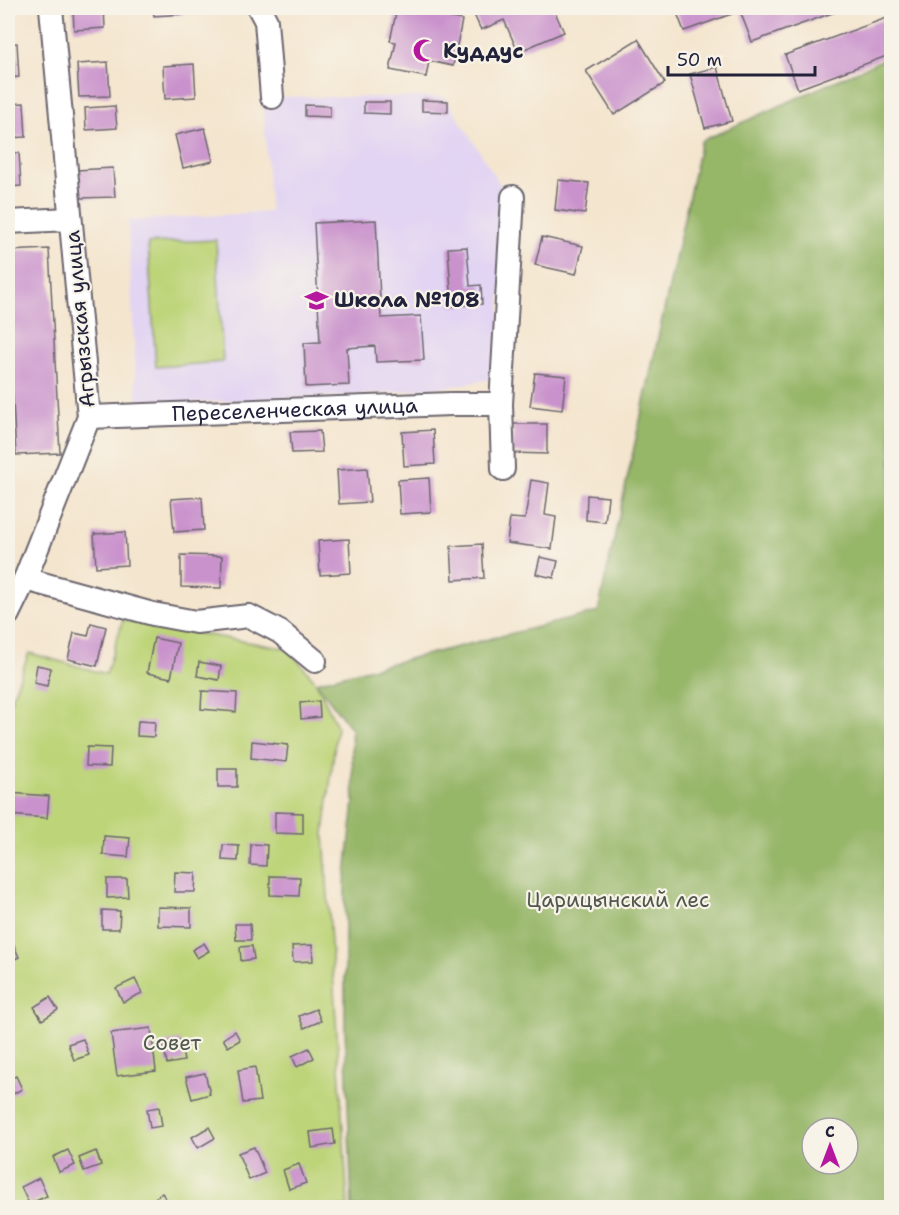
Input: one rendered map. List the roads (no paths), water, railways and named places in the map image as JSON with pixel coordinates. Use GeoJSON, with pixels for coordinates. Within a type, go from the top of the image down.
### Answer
{"type":"FeatureCollection","features":[{"type":"Feature","properties":{"kind":"street","name":"Агрызская улица"},"geometry":{"type":"LineString","coordinates":[[8,614],[25,579],[89,417],[51,8]]}},
{"type":"Feature","properties":{"kind":"street"},"geometry":{"type":"LineString","coordinates":[[259,8],[266,21],[272,98]]}},
{"type":"Feature","properties":{"kind":"street"},"geometry":{"type":"LineString","coordinates":[[503,469],[501,404],[513,198]]}},
{"type":"Feature","properties":{"kind":"street"},"geometry":{"type":"LineString","coordinates":[[8,222],[70,219]]}},
{"type":"Feature","properties":{"kind":"street","name":"Переселенческая улица"},"geometry":{"type":"LineString","coordinates":[[89,417],[501,404]]}},
{"type":"Feature","properties":{"kind":"street"},"geometry":{"type":"LineString","coordinates":[[25,579],[153,614],[196,622],[249,616],[280,632],[315,661]]}},
{"type":"Feature","properties":{"kind":"place","name":"Куддус"},"geometry":{"type":"Point","coordinates":[425,51]}},
{"type":"Feature","properties":{"kind":"place","name":"Школа №108"},"geometry":{"type":"Point","coordinates":[316,300]}},
{"type":"Feature","properties":{"kind":"park label","name":"Царицынский лес"},"geometry":{"type":"Point","coordinates":[618,900]}},
{"type":"Feature","properties":{"kind":"park label","name":"Совет"},"geometry":{"type":"Point","coordinates":[172,1043]}}]}
